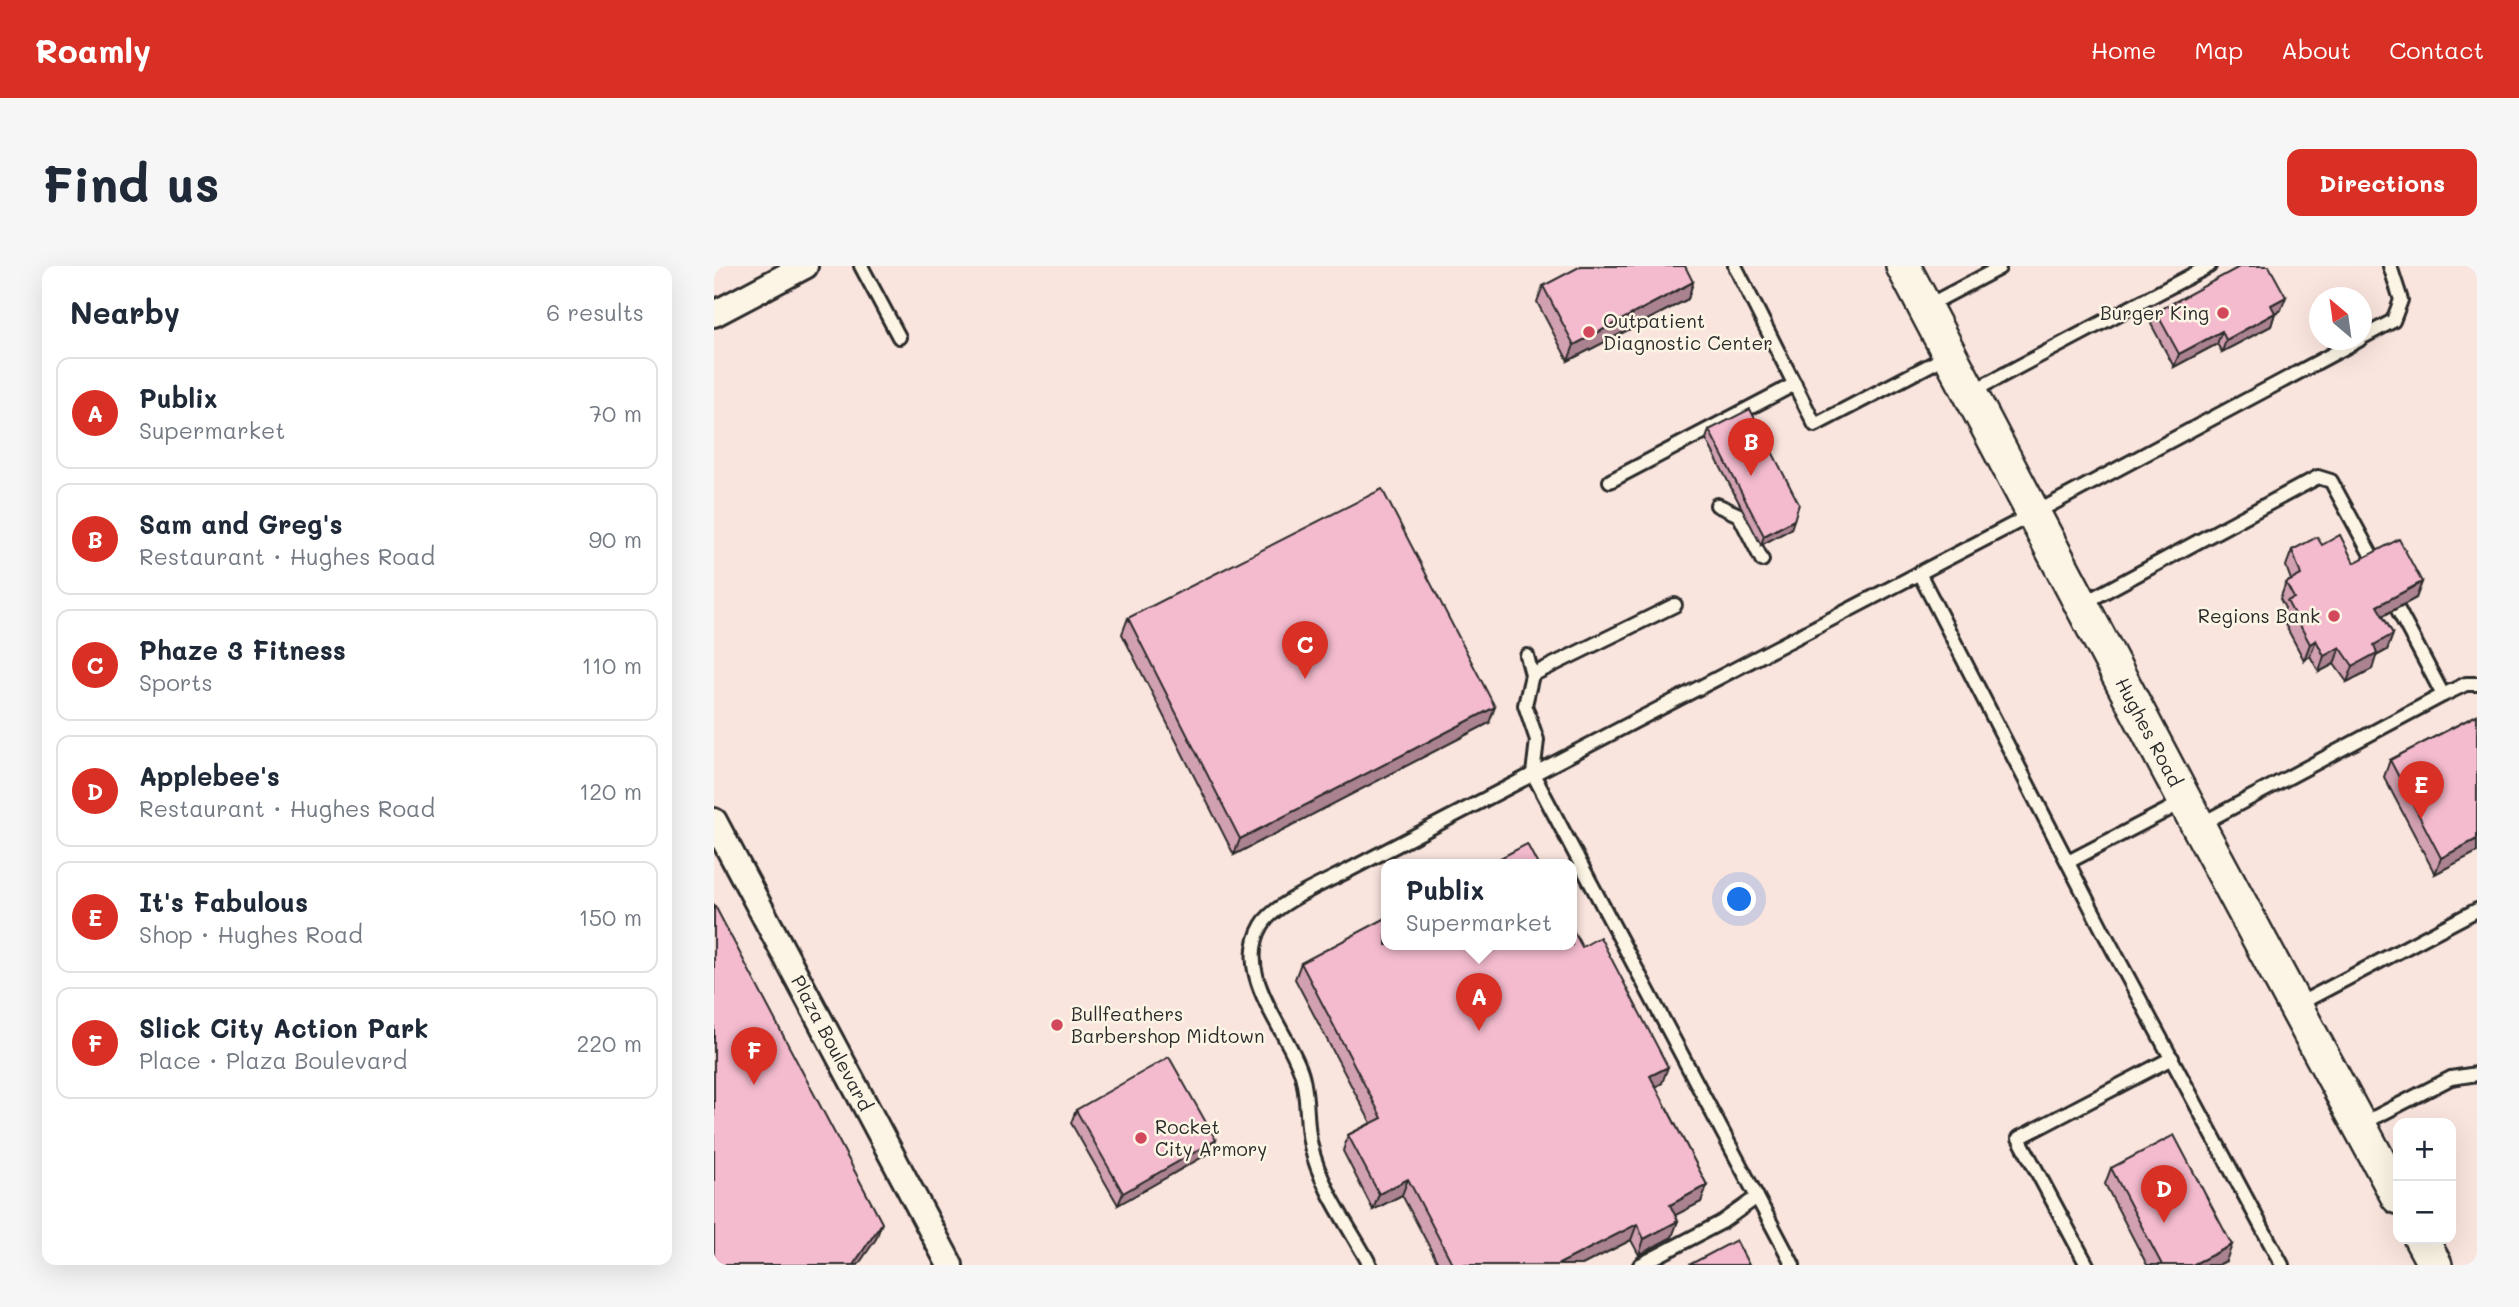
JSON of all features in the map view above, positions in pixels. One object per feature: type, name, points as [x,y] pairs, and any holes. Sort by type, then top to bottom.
[{"type":"main road","name":"Hughes Road","points":[[1903,266],[2191,813],[2393,1187]]},
{"type":"main road","points":[[2424,1244],[2435,1265]]},
{"type":"street","points":[[714,314],[805,266]]},
{"type":"street","name":"Plaza Boulevard","points":[[714,821],[950,1265]]},
{"type":"lane","points":[[861,266],[899,337]]},
{"type":"lane","points":[[1735,266],[1815,425],[1950,355]]},
{"type":"lane","points":[[1970,393],[2209,266]]},
{"type":"lane","points":[[2372,332],[2393,321],[2401,300],[2390,266]]},
{"type":"lane","points":[[1925,307],[1999,268]]},
{"type":"lane","points":[[1370,1265],[1329,1189],[1311,1147],[1302,1074],[1255,975],[1252,955],[1262,925],[1280,908],[2035,513],[2339,350]]},
{"type":"lane","points":[[1610,481],[1795,384]]},
{"type":"lane","points":[[2082,604],[2318,477],[2331,481],[2376,564]]},
{"type":"lane","points":[[1717,505],[1739,515],[1762,560]]},
{"type":"lane","points":[[1919,573],[2068,862],[2282,1265]]},
{"type":"lane","points":[[1532,675],[1675,606]]},
{"type":"lane","points":[[2397,608],[2443,695]]},
{"type":"lane","points":[[1527,656],[1532,675],[1525,705],[1537,740],[1533,774],[1793,1265]]},
{"type":"lane","points":[[2068,862],[2191,813],[2466,684],[2477,684]]},
{"type":"lane","points":[[2295,1006],[2477,910]]},
{"type":"lane","points":[[2087,1265],[2020,1138],[2172,1058]]},
{"type":"lane","points":[[2359,1125],[2451,1078],[2477,1074]]},
{"type":"lane","points":[[1640,1265],[1722,1222],[1757,1197]]},
{"type":"building","name":"Outpatient Diagnostic Center","points":[[1581,266],[1685,266],[1693,282],[1574,345],[1543,286]]},
{"type":"building","name":"Burger King","points":[[2241,266],[2269,266],[2286,297],[2271,305],[2275,313],[2226,340],[2222,331],[2179,354],[2156,312]]},
{"type":"building","points":[[1750,409],[1799,504],[1794,520],[1764,536],[1709,430]]},
{"type":"building","points":[[1382,489],[1495,707],[1240,839],[1128,618]]},
{"type":"building","name":"Regions Bank","points":[[2340,535],[2354,563],[2399,539],[2422,582],[2377,606],[2393,634],[2374,645],[2377,653],[2353,666],[2340,647],[2324,656],[2316,640],[2310,644],[2287,601],[2294,598],[2286,583],[2301,575],[2292,550],[2317,537],[2322,545]]},
{"type":"building","points":[[2477,715],[2477,839],[2441,858],[2390,760]]},
{"type":"building","points":[[1527,844],[1535,859],[1498,859]]},
{"type":"building","points":[[714,904],[882,1223],[853,1265],[714,1265]]},
{"type":"building","points":[[1381,921],[1381,950],[1577,950],[1577,938],[1582,947],[1600,937],[1668,1067],[1650,1076],[1707,1185],[1670,1205],[1678,1221],[1644,1239],[1637,1224],[1557,1265],[1453,1265],[1408,1179],[1379,1194],[1348,1135],[1382,1118],[1301,963]]},
{"type":"building","name":"Rocket City Armory","points":[[1169,1057],[1216,1140],[1123,1193],[1076,1110]]},
{"type":"building","points":[[2174,1135],[2232,1245],[2192,1265],[2162,1265],[2111,1168]]},
{"type":"building","points":[[1736,1240],[1749,1265],[1689,1265]]},
{"type":"place","name":"Burger King","points":[[2223,313]]},
{"type":"place","name":"Outpatient Diagnostic Center","points":[[1589,332]]},
{"type":"place","name":"Sam and Greg's","points":[[1751,476]]},
{"type":"place","name":"Regions Bank","points":[[2334,616]]},
{"type":"place","name":"Phaze 3 Fitness","points":[[1305,679]]},
{"type":"place","name":"It's Fabulous","points":[[2421,819]]},
{"type":"place","name":"Bullfeathers Barbershop Midtown","points":[[1057,1025]]},
{"type":"place","name":"Publix","points":[[1479,1031]]},
{"type":"place","name":"Slick City Action Park","points":[[754,1085]]},
{"type":"place","name":"Rocket City Armory","points":[[1141,1138]]},
{"type":"place","name":"Applebee's","points":[[2164,1223]]}]
